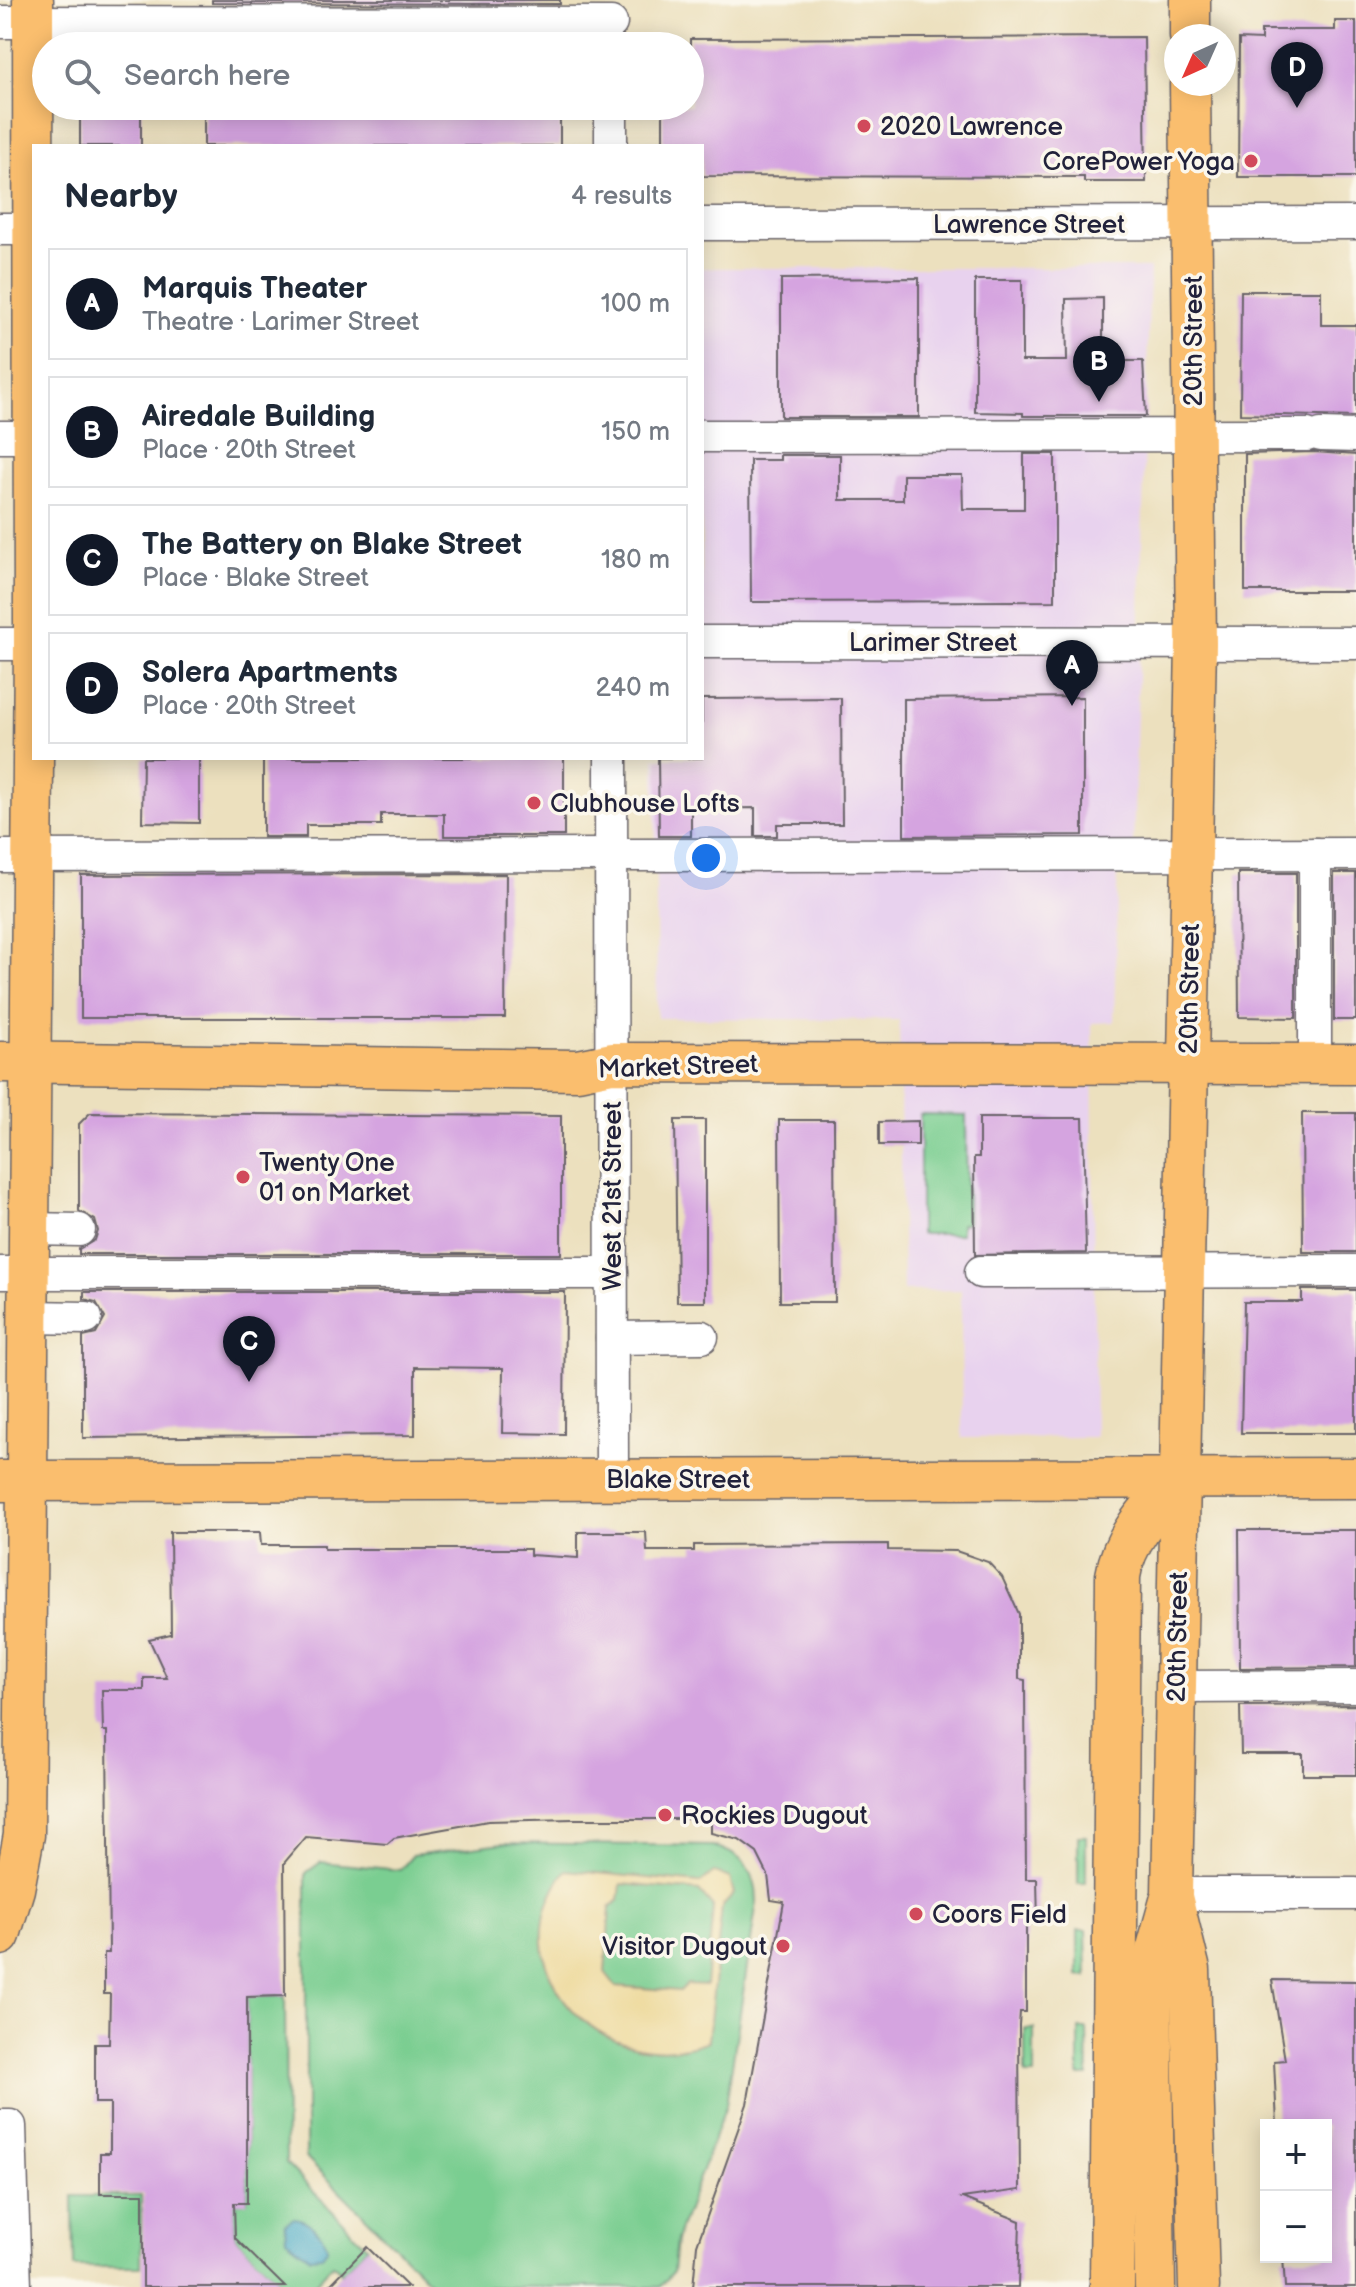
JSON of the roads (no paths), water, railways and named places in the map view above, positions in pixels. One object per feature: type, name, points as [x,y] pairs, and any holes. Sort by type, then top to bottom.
[{"type":"highway","points":[[1112,2287],[1118,1576],[1120,1562],[1139,1526],[1180,1478]]},
{"type":"main road","points":[[1190,0],[1190,24]]},
{"type":"main road","points":[[22,14],[32,193]]},
{"type":"main road","name":"20th Street","points":[[1190,96],[1196,643],[1172,1894],[1190,1970],[1199,2287]]},
{"type":"main road","points":[[0,1935],[7,1889],[24,1835],[14,1481],[30,1317],[15,1273],[31,1229],[16,1062],[16,856],[32,668]]},
{"type":"main road","name":"Market Street","points":[[16,1062],[578,1070],[612,1063],[1356,1064]]},
{"type":"main road","name":"Blake Street","points":[[14,1481],[612,1461],[1180,1478],[1356,1478]]},
{"type":"main road","name":"20th Street","points":[[1155,2287],[1151,1969],[1172,1894]]},
{"type":"street","points":[[22,14],[611,23]]},
{"type":"street","points":[[611,120],[611,144]]},
{"type":"street","name":"Lawrence Street","points":[[704,224],[1356,223]]},
{"type":"street","points":[[0,229],[32,229]]},
{"type":"street","points":[[704,436],[1356,436]]},
{"type":"street","points":[[0,437],[32,437]]},
{"type":"street","name":"Larimer Street","points":[[704,642],[1356,643]]},
{"type":"street","points":[[0,644],[32,644]]},
{"type":"street","name":"West 21st Street","points":[[611,760],[612,1461]]},
{"type":"street","points":[[1315,854],[1315,1064]]},
{"type":"street","points":[[16,856],[1356,854]]},
{"type":"street","points":[[31,1229],[79,1230]]},
{"type":"street","points":[[981,1272],[1356,1271]]},
{"type":"street","points":[[15,1273],[612,1273]]},
{"type":"street","points":[[30,1317],[86,1318]]},
{"type":"street","points":[[612,1338],[702,1337]]},
{"type":"street","points":[[1176,1687],[1356,1686]]},
{"type":"street","points":[[1172,1894],[1356,1894]]},
{"type":"street","points":[[0,2126],[10,2126],[15,2287]]},
{"type":"water","points":[[294,2218],[310,2224],[323,2238],[328,2248],[322,2256],[310,2257],[286,2239],[285,2224]]},
{"type":"place","name":"Solera Apartments","points":[[1297,108]]},
{"type":"place","name":"2020 Lawrence","points":[[864,126]]},
{"type":"place","name":"CorePower Yoga","points":[[1251,161]]},
{"type":"place","name":"Airedale Building","points":[[1099,402]]},
{"type":"place","name":"Marquis Theater","points":[[1072,706]]},
{"type":"place","name":"Clubhouse Lofts","points":[[534,803]]},
{"type":"place","name":"Twenty One 01 on Market","points":[[243,1177]]},
{"type":"place","name":"The Battery on Blake Street","points":[[249,1382]]},
{"type":"place","name":"Rockies Dugout","points":[[665,1815]]},
{"type":"place","name":"Coors Field","points":[[916,1914]]},
{"type":"place","name":"Visitor Dugout","points":[[783,1946]]}]
